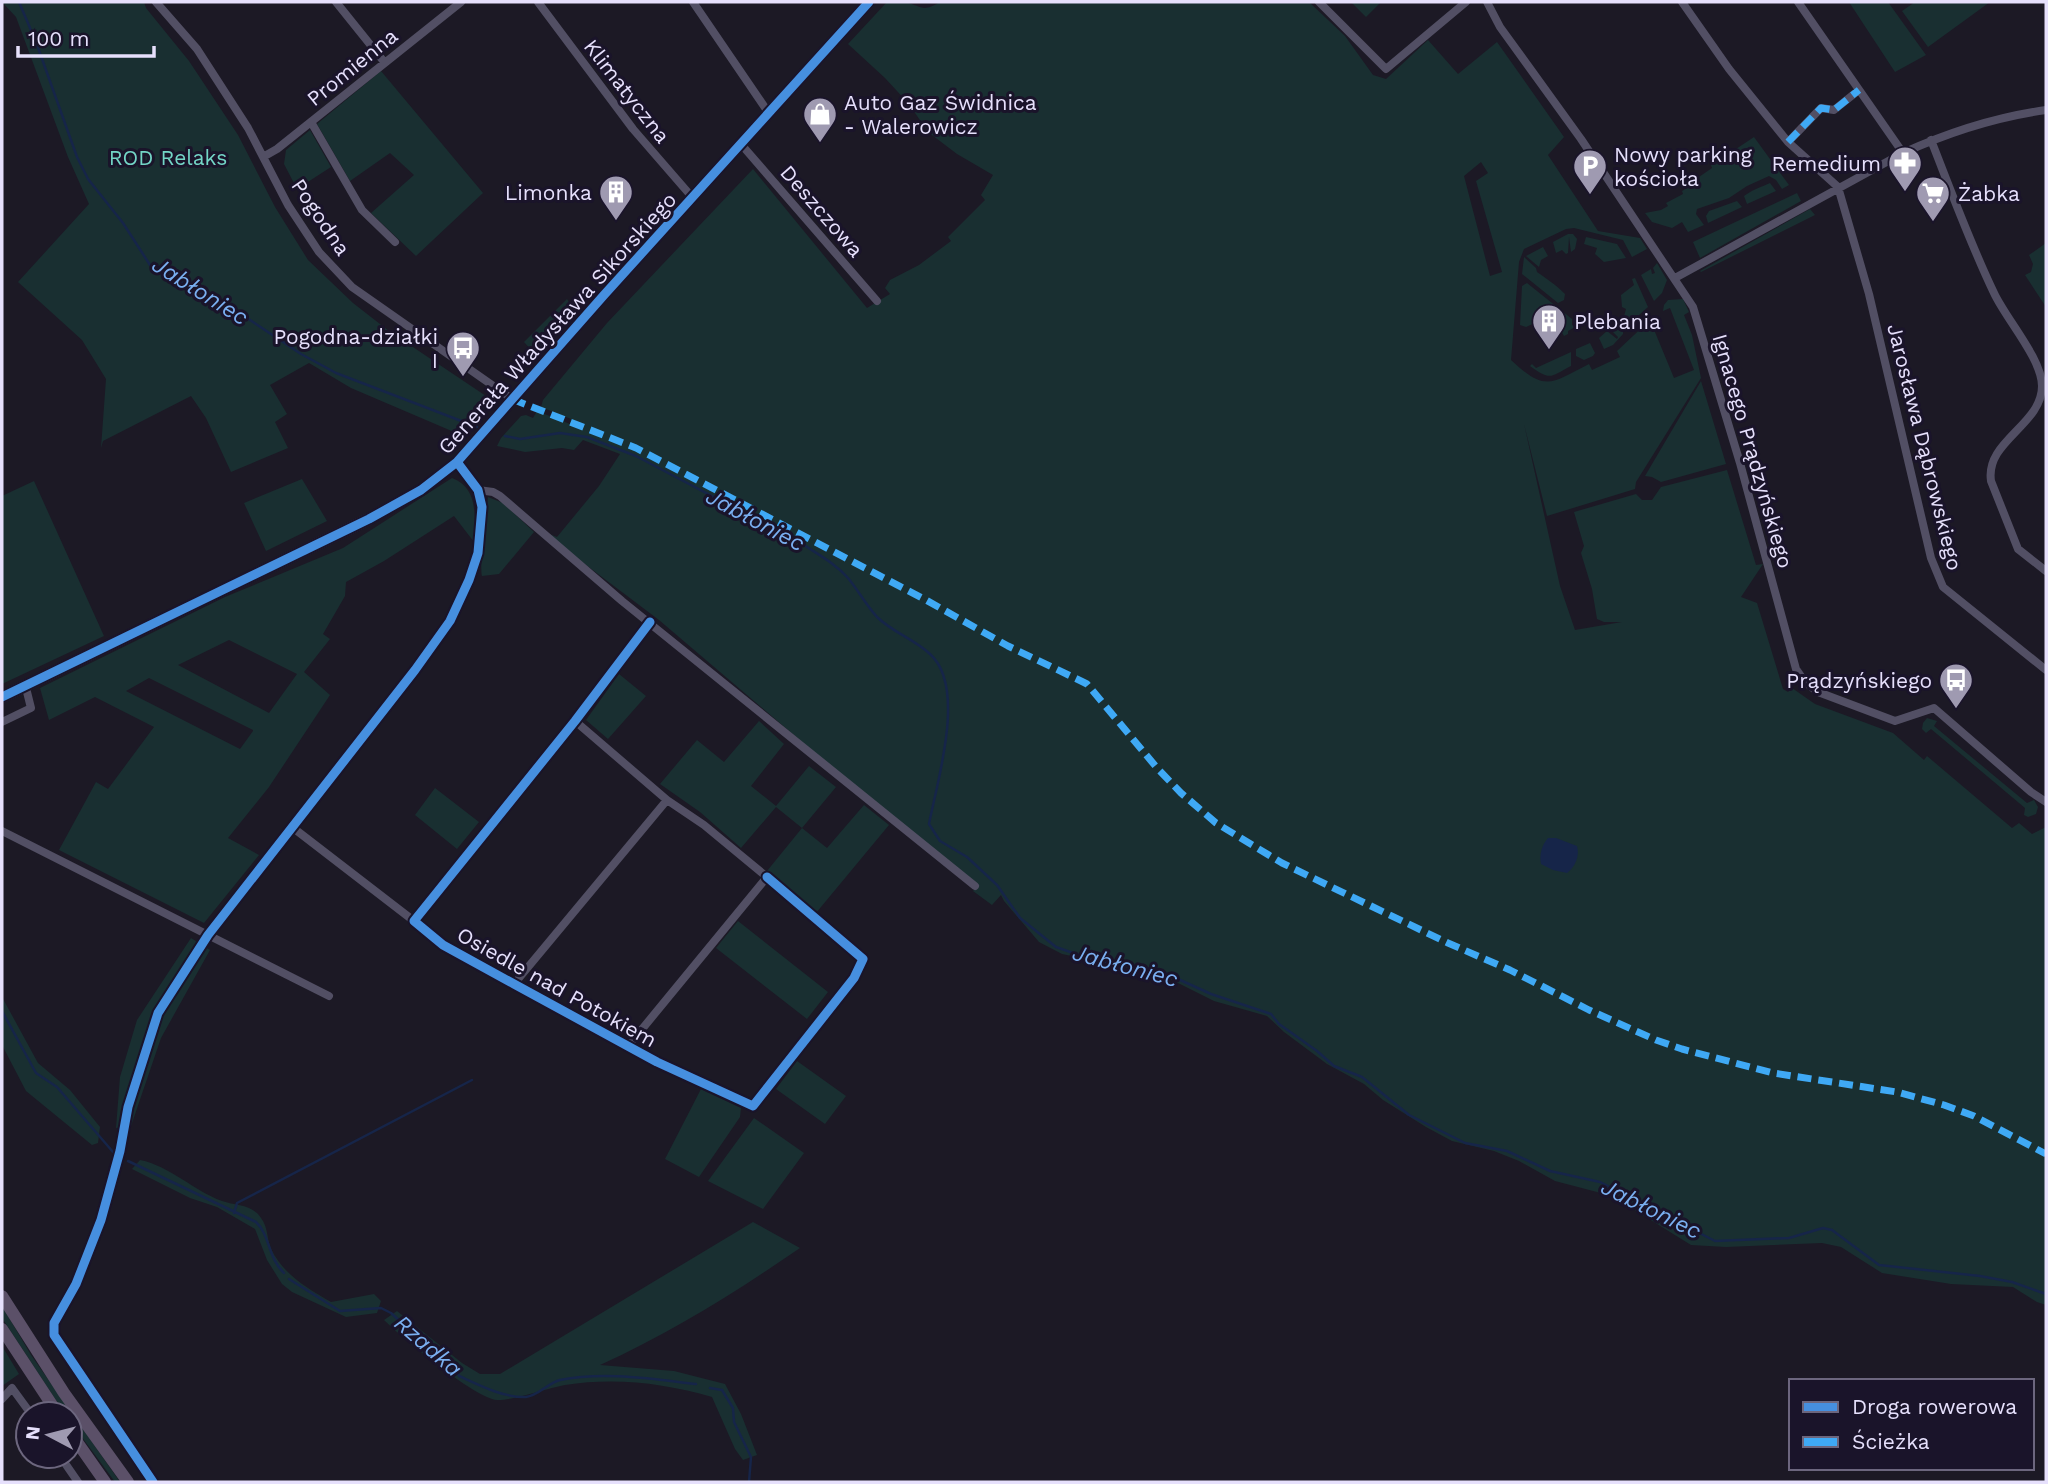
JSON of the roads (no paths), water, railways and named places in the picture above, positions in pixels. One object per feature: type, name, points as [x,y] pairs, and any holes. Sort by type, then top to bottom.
[{"type":"main road","points":[[2,1296],[64,1393],[128,1482]]},
{"type":"main road","points":[[2,1329],[49,1400]]},
{"type":"main road","points":[[84,1452],[105,1482]]},
{"type":"street","name":"Pogodna","points":[[156,2],[197,49],[248,128],[288,205],[319,253],[352,287],[512,399]]},
{"type":"street","points":[[336,2],[384,63]]},
{"type":"street","name":"Promienna","points":[[263,158],[461,2]]},
{"type":"street","name":"Klimatyczna","points":[[538,2],[633,130],[692,197]]},
{"type":"street","points":[[693,2],[766,110]]},
{"type":"street","name":"Generała Władysława Sikorskiego","points":[[2,695],[369,519],[421,490],[457,462],[740,144],[766,110],[869,2]]},
{"type":"street","points":[[1319,2],[1386,69],[1465,2]]},
{"type":"street","name":"Ignacego Prądzyńskiego","points":[[1487,2],[1500,27],[1693,307],[1748,490],[1796,669],[1801,677],[1818,692],[1895,721],[1934,708],[2046,802]]},
{"type":"street","points":[[1682,2],[1729,69],[1788,142],[1838,187]]},
{"type":"street","points":[[1798,2],[1903,153]]},
{"type":"street","points":[[1788,142],[1821,108],[1834,110],[1859,90]]},
{"type":"street","points":[[1675,278],[1838,187],[1931,140],[1974,125],[2046,110]]},
{"type":"street","points":[[311,122],[362,210],[394,242]]},
{"type":"street","points":[[1931,140],[1994,293],[2040,370],[2042,387],[2039,402],[1994,456],[1989,469],[1991,481],[2018,549],[2046,571]]},
{"type":"street","name":"Deszczowa","points":[[740,144],[877,301]]},
{"type":"street","name":"Jarosława Dąbrowskiego","points":[[1838,187],[1869,294],[1937,575],[1943,587],[2046,670]]},
{"type":"street","points":[[153,1482],[54,1335],[54,1324],[76,1283],[101,1220],[120,1151],[128,1107],[158,1013],[208,935],[415,670],[450,621],[478,553],[482,507],[478,490],[457,462]]},
{"type":"street","points":[[478,490],[500,496],[540,532],[975,886]]},
{"type":"street","points":[[414,921],[575,721],[650,622]]},
{"type":"street","points":[[2,722],[31,708],[25,684]]},
{"type":"street","name":"Osiedle nad Potokiem","points":[[292,827],[443,945],[657,1062],[752,1106],[854,978],[863,958],[704,825],[667,800],[575,721]]},
{"type":"street","name":"Osiedle nad Potokiem","points":[[514,984],[667,800]]},
{"type":"street","points":[[2,831],[329,996]]},
{"type":"street","name":"Osiedle nad Potokiem","points":[[629,1045],[767,877]]},
{"type":"street","points":[[2,1399],[12,1388],[21,1400]]},
{"type":"water","points":[[1548,838],[1556,838],[1577,846],[1576,861],[1567,873],[1541,864],[1544,844]]},
{"type":"waterway","name":"Jabłoniec","points":[[19,2],[77,157],[88,179],[123,223],[150,265],[250,320],[301,354],[336,373],[477,427]]},
{"type":"waterway","name":"Jabłoniec","points":[[505,436],[520,439],[560,433],[587,437],[636,456],[801,543],[843,573],[877,617],[924,649],[941,669],[947,689],[948,711],[943,760],[929,824],[940,841],[967,857],[997,885],[1020,918],[1056,947],[1093,960],[1158,970],[1211,994],[1271,1014],[1279,1024],[1334,1066],[1362,1077],[1409,1115],[1465,1143],[1507,1151],[1550,1171],[1600,1182],[1715,1241],[1789,1238],[1823,1228],[1832,1230],[1879,1265],[1980,1276],[2012,1282],[2046,1294]]},
{"type":"waterway","name":"Rzadka","points":[[2,1011],[36,1073],[57,1087],[113,1152]]},
{"type":"waterway","points":[[234,1213],[237,1203],[472,1080]]},
{"type":"waterway","name":"Rzadka","points":[[128,1161],[256,1222],[264,1233],[275,1261],[284,1273]]},
{"type":"waterway","name":"Rzadka","points":[[289,1279],[340,1311],[381,1308],[391,1313],[433,1351],[444,1354],[453,1362],[459,1376],[509,1395],[530,1396],[560,1380],[577,1377],[628,1377],[696,1384]]},
{"type":"waterway","name":"Rzadka","points":[[710,1388],[722,1390],[733,1408],[734,1422],[751,1457],[749,1482]]},
{"type":"place","name":"Auto Gaz Świdnica - Walerowicz","points":[[820,144]]},
{"type":"place","name":"Remedium","points":[[1905,193]]},
{"type":"place","name":"Nowy parking kościoła","points":[[1590,196]]},
{"type":"place","name":"Limonka","points":[[616,222]]},
{"type":"place","name":"Żabka","points":[[1933,223]]},
{"type":"place","name":"Plebania","points":[[1549,351]]},
{"type":"place","name":"Pogodna-działki I","points":[[463,378]]},
{"type":"place","name":"Prądzyńskiego","points":[[1956,710]]},
{"type":"park label","name":"ROD Relaks","points":[[168,157]]}]
